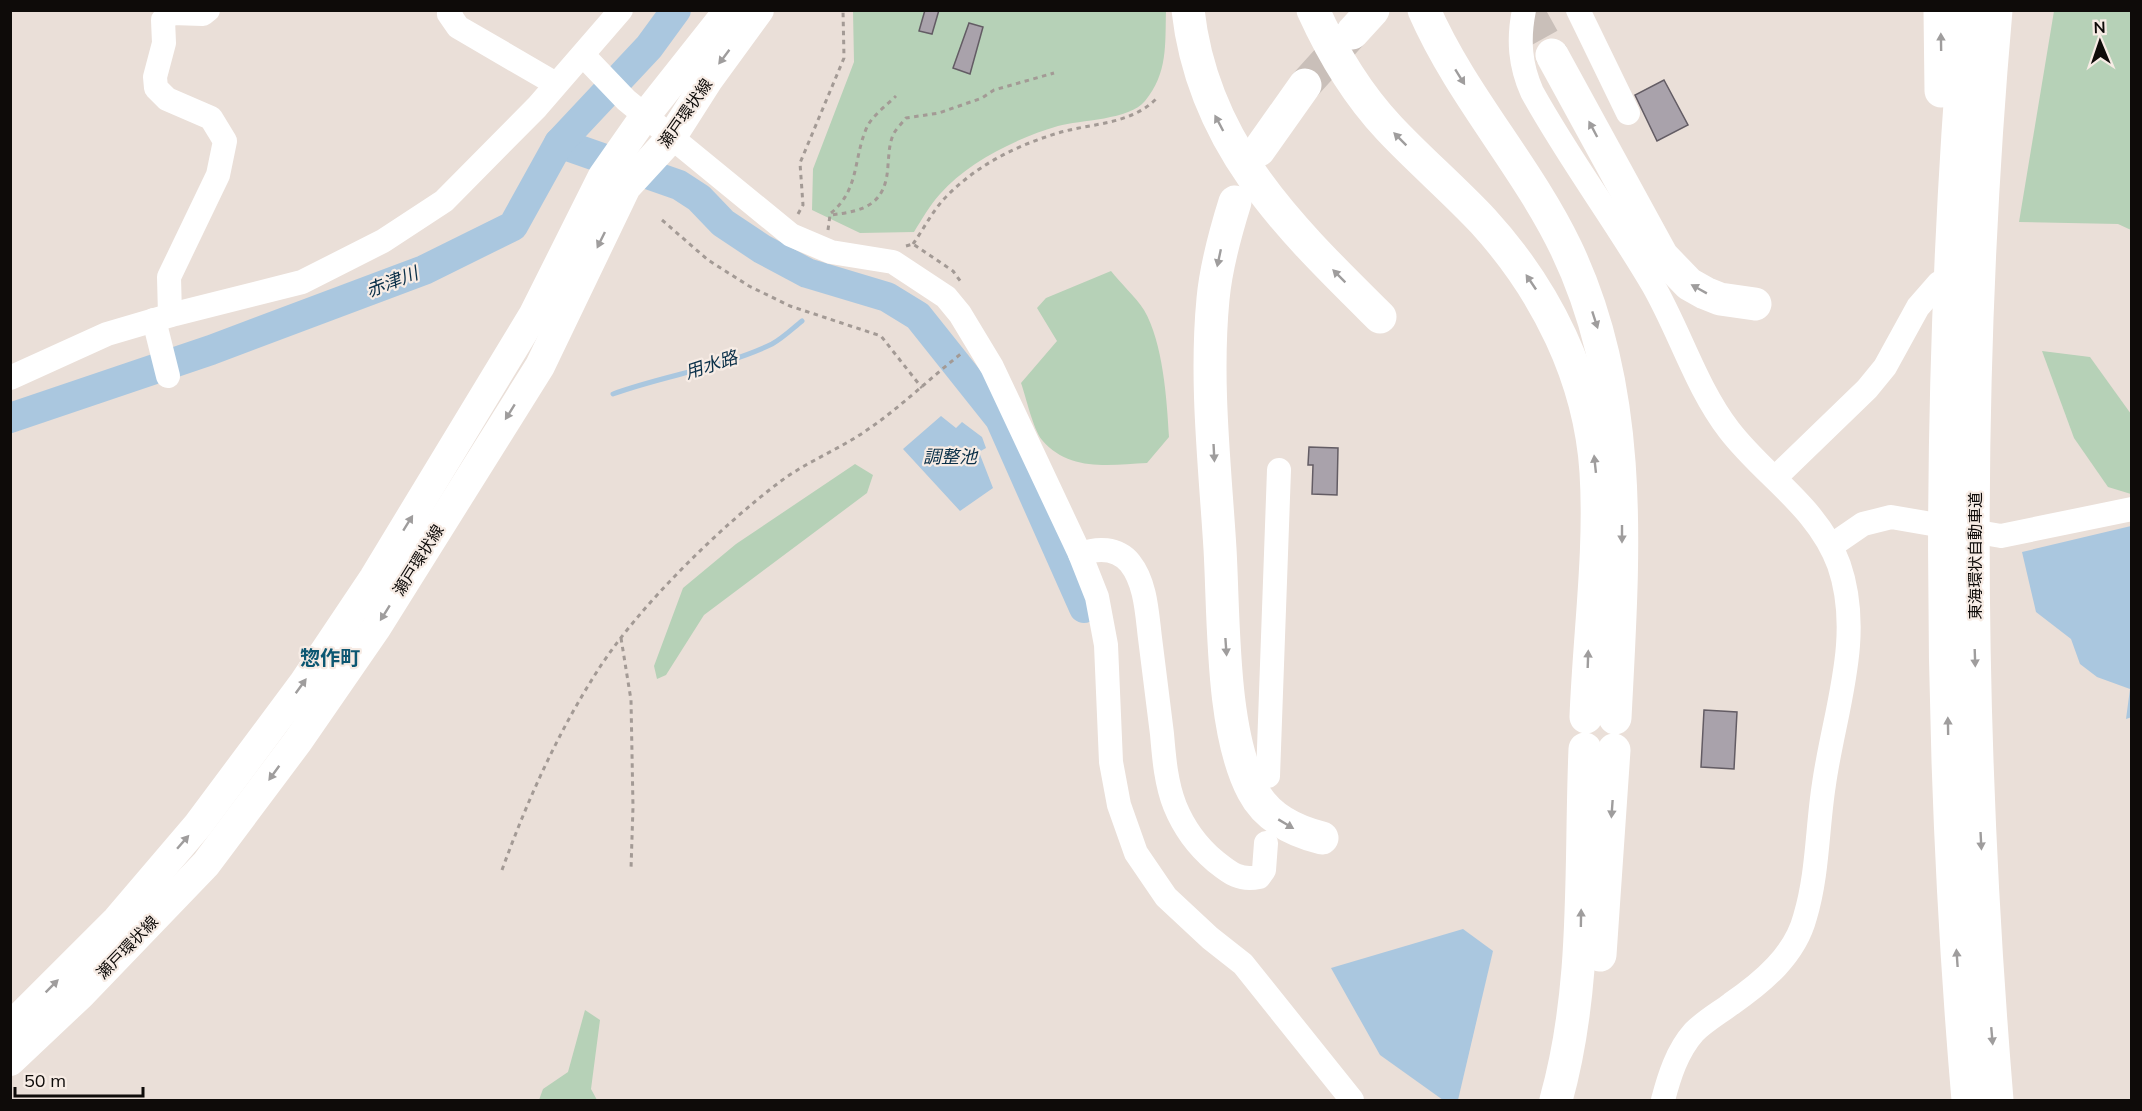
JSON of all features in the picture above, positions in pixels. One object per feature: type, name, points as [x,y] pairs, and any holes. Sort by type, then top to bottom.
[{"type":"highway","points":[[1188,10],[1192,42],[1203,85],[1214,112],[1244,165],[1288,224],[1380,317]]},
{"type":"highway","points":[[1313,10],[1333,49],[1369,104],[1389,128],[1464,201],[1504,245],[1537,291],[1565,345],[1586,407],[1596,470],[1601,718],[1622,574],[1618,430],[1605,354],[1595,317],[1566,248],[1548,214],[1427,16]]},
{"type":"highway","points":[[1940,10],[1974,75],[2018,10]]},
{"type":"highway","name":"東海環状自動車道","points":[[1966,10],[1974,75],[1992,182],[1964,784],[1954,912],[1968,1101]]},
{"type":"highway","name":"東海環状自動車道","points":[[1996,10],[1974,75],[1950,284],[1945,489],[1964,784],[1997,1101]]},
{"type":"highway","points":[[1552,55],[1652,238],[1669,263],[1689,284],[1705,293],[1720,299],[1755,304]]},
{"type":"highway","points":[[1259,150],[1305,85]]},
{"type":"highway","points":[[1235,202],[1218,264],[1211,335],[1213,433],[1230,703],[1239,757],[1253,792],[1262,806],[1290,827],[1322,838]]},
{"type":"highway","points":[[1556,1101],[1569,1047],[1580,969],[1599,750],[1598,981],[1587,1053],[1576,1101]]},
{"type":"main road","name":"瀬戸環状線","points":[[10,1061],[80,995],[206,864],[298,741],[376,628],[540,366],[615,181],[633,119],[729,10]]},
{"type":"main road","name":"瀬戸環状線","points":[[10,1027],[117,920],[198,825],[303,684],[374,578],[615,181],[661,148],[759,10]]},
{"type":"street","points":[[168,376],[160,323],[169,277],[218,175],[225,141],[211,118],[167,99],[156,88],[154,77],[164,43],[163,20],[172,13],[203,14],[208,10]]},
{"type":"street","points":[[451,10],[449,14],[458,27],[556,84]]},
{"type":"street","points":[[10,378],[107,334],[160,323],[302,282],[383,242],[444,201],[537,107],[621,10]]},
{"type":"street","points":[[1524,10],[1520,42],[1521,59],[1532,92],[1652,283],[1714,409],[1745,449],[1811,515],[1831,546],[1844,586],[1849,634],[1824,782],[1812,889],[1804,920],[1789,952],[1766,977],[1693,1033],[1669,1076],[1663,1101]]},
{"type":"street","points":[[1578,10],[1628,113]]},
{"type":"street","points":[[584,55],[603,76],[633,119],[661,148],[791,235],[825,250],[893,262],[946,297],[977,340],[1080,554],[1097,597],[1106,645],[1111,762],[1119,805],[1136,853],[1166,897],[1210,938],[1243,964],[1352,1101]]},
{"type":"street","points":[[1775,478],[1867,389],[1885,367],[1918,307],[1939,283]]},
{"type":"street","points":[[1268,776],[1280,470]]},
{"type":"street","points":[[1831,546],[1863,524],[1891,517],[2001,536],[2132,509]]},
{"type":"street","points":[[1080,554],[1101,550],[1122,556],[1131,564],[1141,583],[1147,610],[1166,773],[1174,805],[1186,828],[1201,849],[1235,877],[1248,879],[1259,877],[1264,870],[1266,843]]},
{"type":"path","points":[[791,235],[799,208],[803,205],[800,163],[844,58],[843,10]]},
{"type":"path","points":[[830,214],[853,212],[876,201],[885,189],[889,148],[894,133],[906,118],[939,113],[982,98],[994,90],[1054,73]]},
{"type":"path","points":[[825,250],[830,214],[844,202],[857,168],[867,126],[896,96]]},
{"type":"path","points":[[913,244],[944,200],[975,171],[1010,150],[1058,133],[1125,118],[1146,109],[1156,99]]},
{"type":"path","points":[[662,220],[708,260],[749,286],[790,306],[881,336],[922,388]]},
{"type":"path","points":[[502,870],[525,807],[565,726],[598,669],[621,638],[701,551],[781,481],[820,455],[865,432],[922,388],[938,371],[977,340]]},
{"type":"path","points":[[621,638],[631,700],[633,807],[631,869]]},
{"type":"green space","points":[[853,11],[1166,11],[1164,58],[1158,80],[1145,101],[1138,107],[1117,116],[1058,126],[1026,137],[994,152],[951,182],[933,203],[914,232],[860,233],[812,210],[813,169],[854,62]]},
{"type":"green space","points":[[2054,11],[2131,11],[2131,230],[2118,224],[2019,222]]},
{"type":"green space","points":[[1111,271],[1144,310],[1160,354],[1169,437],[1147,463],[1091,464],[1077,462],[1053,450],[1042,440],[1036,428],[1021,383],[1057,341],[1037,308],[1046,298]]},
{"type":"green space","points":[[2042,351],[2090,357],[2131,414],[2131,494],[2108,487],[2074,438]]},
{"type":"green space","points":[[855,464],[873,475],[867,493],[704,615],[666,675],[657,679],[654,666],[683,588],[736,544]]},
{"type":"green space","points":[[585,1010],[600,1020],[591,1089],[597,1100],[539,1100],[543,1089],[568,1072]]},
{"type":"water","name":"調整池","points":[[941,416],[956,428],[962,422],[982,437],[986,448],[979,452],[993,488],[960,511],[903,449]]},
{"type":"water","points":[[2131,526],[2132,717],[2126,719],[2130,689],[2097,677],[2080,664],[2071,639],[2036,612],[2022,552]]},
{"type":"water","points":[[1463,929],[1493,951],[1458,1100],[1443,1100],[1380,1055],[1331,968]]},
{"type":"building","points":[[925,10],[939,10],[932,34],[919,31]]},
{"type":"building","points":[[969,23],[983,27],[970,74],[953,68]]},
{"type":"building","points":[[1664,80],[1688,125],[1657,141],[1635,95]]},
{"type":"building","points":[[1309,447],[1338,448],[1337,495],[1312,494],[1313,465],[1308,465]]},
{"type":"building","points":[[1704,710],[1737,712],[1734,769],[1701,767]]},
{"type":"waterway","name":"赤津川","points":[[10,418],[211,350],[424,270],[513,226],[559,143],[649,47],[676,10]]},
{"type":"waterway","points":[[559,143],[679,185],[699,198],[723,223],[762,249],[807,273],[887,297],[918,316],[1000,419],[1084,608]]},
{"type":"waterway","name":"用水路","points":[[613,394],[753,352],[776,342],[802,321]]},
{"type":"tunnel","points":[[1527,10],[1552,55]]},
{"type":"tunnel","points":[[1305,85],[1352,33]]},
{"type":"district","name":"惣作町","points":[[330,658]]}]
